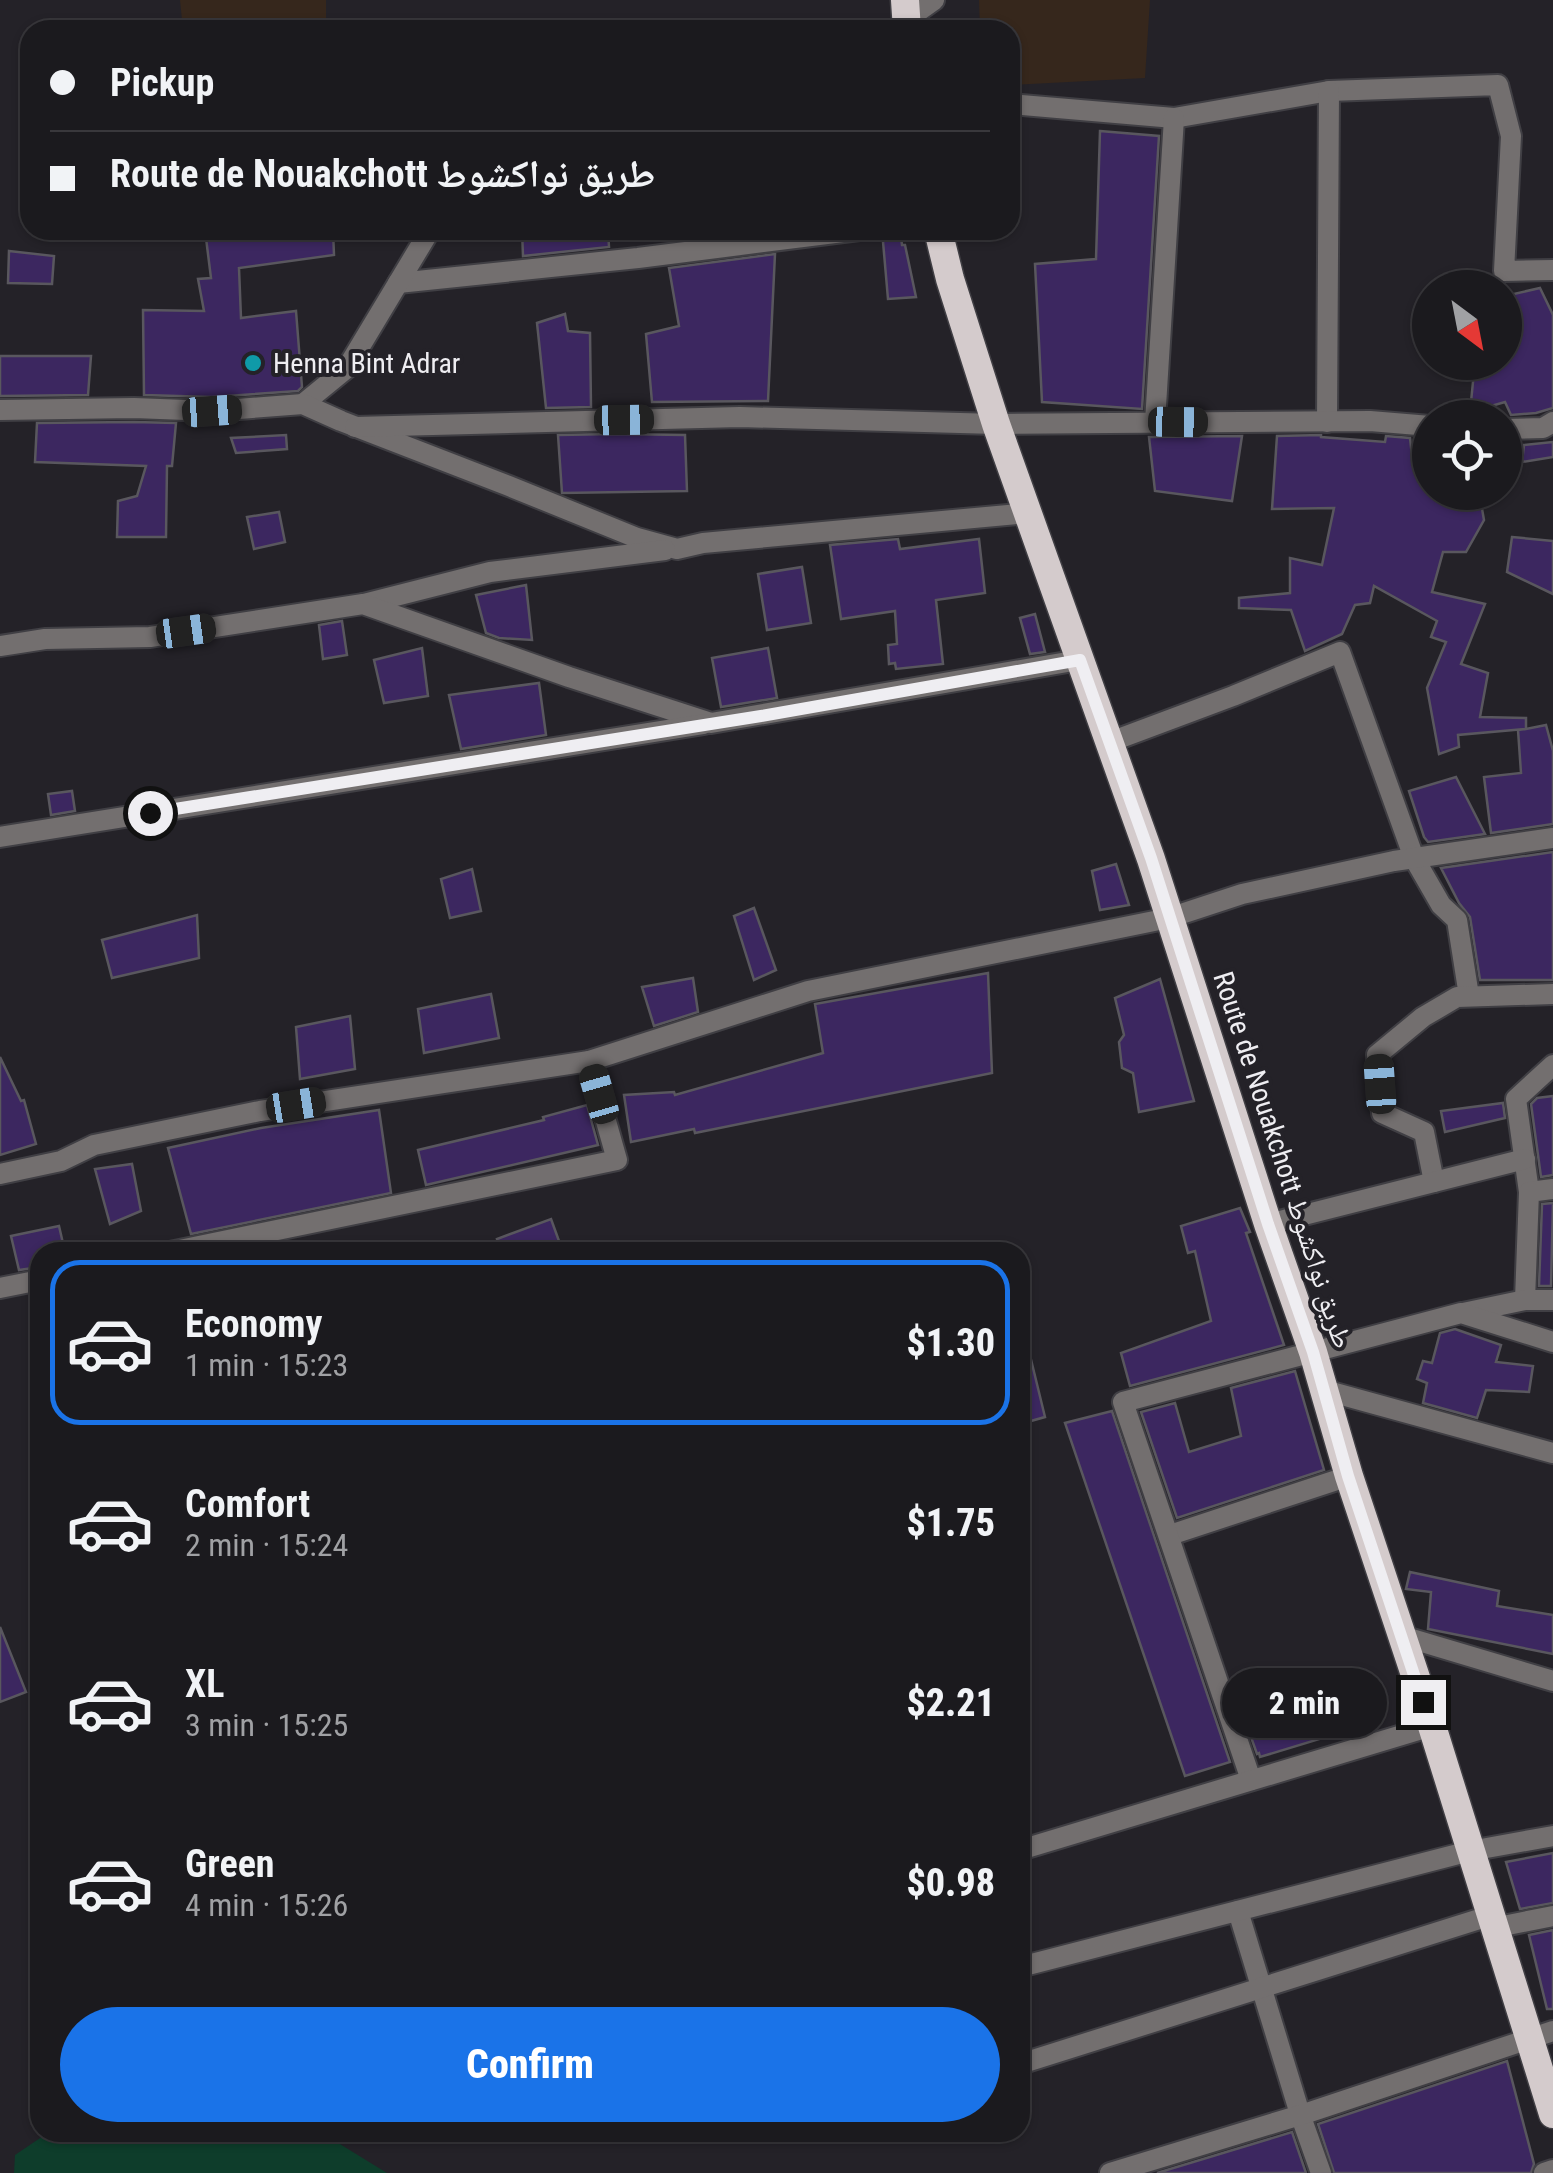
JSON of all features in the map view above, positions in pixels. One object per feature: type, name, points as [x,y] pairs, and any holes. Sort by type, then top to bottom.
[{"type":"highway","name":"Route de Nouakchott طريق نواكشوط","points":[[941,240],[996,424],[1110,742],[1313,1352],[1348,1476],[1432,1726],[1491,1922],[1540,2034],[1550,2097]]},
{"type":"street","points":[[906,17],[934,0]]},
{"type":"street","points":[[1020,105],[1174,118],[1329,91],[1498,85],[1511,136],[1504,271],[1553,270]]},
{"type":"street","points":[[1327,422],[1329,91]]},
{"type":"street","points":[[1155,422],[1174,118]]},
{"type":"street","points":[[303,404],[346,368],[424,240]]},
{"type":"street","points":[[398,284],[779,240]]},
{"type":"street","points":[[0,410],[212,411],[303,404],[638,538],[677,549]]},
{"type":"street","points":[[354,426],[740,416],[996,424],[1370,421],[1412,424]]},
{"type":"street","points":[[1522,428],[1543,428],[1553,422]]},
{"type":"street","points":[[0,646],[45,639],[150,637],[364,604],[490,572],[703,543],[1029,513]]},
{"type":"street","points":[[364,604],[711,723]]},
{"type":"street","points":[[1110,742],[1340,652],[1414,858],[1442,905],[1457,920],[1469,996]]},
{"type":"street","points":[[0,837],[1080,660]]},
{"type":"street","points":[[0,1174],[61,1161],[94,1145],[260,1111],[590,1061],[808,991],[1169,918],[1242,894],[1414,858],[1553,838]]},
{"type":"street","points":[[1434,1182],[1424,1132],[1382,1113],[1378,1055],[1423,1016],[1458,997],[1553,994]]},
{"type":"street","points":[[219,1242],[618,1160],[590,1061]]},
{"type":"street","points":[[1526,1300],[1529,1192],[1516,1099],[1553,1065]]},
{"type":"street","points":[[1268,1224],[1525,1159]]},
{"type":"street","points":[[1529,1192],[1553,1189]]},
{"type":"street","points":[[0,1288],[30,1282]]},
{"type":"street","points":[[1252,1780],[1123,1402],[1461,1313],[1526,1300],[1553,1300]]},
{"type":"street","points":[[1461,1313],[1553,1342]]},
{"type":"street","points":[[1324,1390],[1553,1453]]},
{"type":"street","points":[[1170,1535],[1348,1476]]},
{"type":"street","points":[[1402,1636],[1553,1681]]},
{"type":"street","points":[[1030,1847],[1432,1726]]},
{"type":"street","points":[[1030,1964],[1470,1850],[1553,1836]]},
{"type":"street","points":[[1238,1910],[1321,2173]]},
{"type":"street","points":[[1030,2061],[1491,1922],[1553,1916]]},
{"type":"street","points":[[1110,2173],[1540,2034]]},
{"type":"street","points":[[1544,2173],[1553,2170]]},
{"type":"shaded area","points":[[180,0],[326,0],[326,20],[182,20]]},
{"type":"shaded area","points":[[979,0],[1150,0],[1145,78],[1020,84],[1020,20],[980,20]]},
{"type":"green space","points":[[34,2142],[337,2142],[387,2173],[14,2173],[15,2155]]},
{"type":"building","points":[[1100,131],[1159,136],[1142,409],[1042,402],[1035,264],[1096,259]]},
{"type":"building","points":[[206,240],[333,240],[334,255],[239,268],[241,318],[296,311],[302,387],[298,391],[212,397],[144,395],[143,310],[204,311],[198,279],[211,278]]},
{"type":"building","points":[[522,240],[609,240],[609,247],[523,256]]},
{"type":"building","points":[[883,240],[901,240],[916,297],[888,299]]},
{"type":"building","points":[[9,251],[54,256],[52,284],[8,283]]},
{"type":"building","points":[[775,254],[768,401],[652,402],[646,334],[679,326],[669,268]]},
{"type":"building","points":[[1540,288],[1553,315],[1553,408],[1522,414],[1522,400],[1471,400],[1473,380],[1522,380],[1522,292]]},
{"type":"building","points":[[565,314],[568,331],[590,333],[591,407],[546,408],[537,323]]},
{"type":"building","points":[[0,356],[91,356],[88,395],[0,396]]},
{"type":"building","points":[[37,423],[176,423],[172,466],[167,466],[166,537],[117,537],[118,501],[137,496],[146,466],[35,462]]},
{"type":"building","points":[[286,435],[287,449],[236,453],[231,438]]},
{"type":"building","points":[[558,435],[685,435],[687,491],[562,493]]},
{"type":"building","points":[[1321,435],[1385,442],[1386,436],[1410,438],[1412,510],[1482,510],[1484,520],[1466,552],[1443,552],[1432,592],[1485,604],[1461,664],[1488,673],[1480,717],[1526,718],[1526,729],[1546,725],[1553,751],[1553,824],[1491,833],[1484,777],[1521,773],[1518,730],[1525,729],[1458,735],[1459,747],[1439,754],[1427,688],[1446,642],[1431,637],[1437,621],[1374,586],[1370,603],[1355,605],[1342,634],[1305,651],[1291,610],[1239,608],[1239,598],[1290,593],[1290,558],[1322,565],[1334,508],[1272,509],[1277,436]]},
{"type":"building","points":[[1242,436],[1232,501],[1155,491],[1149,437]]},
{"type":"building","points":[[1553,442],[1553,457],[1522,462],[1524,445]]},
{"type":"building","points":[[279,512],[285,542],[254,549],[247,517]]},
{"type":"building","points":[[1512,537],[1553,541],[1553,594],[1507,572]]},
{"type":"building","points":[[898,539],[900,549],[979,539],[985,593],[936,600],[943,664],[896,669],[895,663],[889,664],[888,645],[897,644],[895,611],[841,619],[830,545]]},
{"type":"building","points":[[802,567],[811,623],[767,630],[758,574]]},
{"type":"building","points":[[526,585],[532,640],[486,633],[476,595]]},
{"type":"building","points":[[1035,614],[1045,652],[1030,654],[1020,618]]},
{"type":"building","points":[[342,621],[347,655],[323,659],[319,625]]},
{"type":"building","points":[[422,648],[428,696],[384,703],[374,660]]},
{"type":"building","points":[[768,648],[777,698],[721,707],[712,658]]},
{"type":"building","points":[[539,683],[546,735],[461,749],[449,695]]},
{"type":"building","points":[[1456,777],[1485,834],[1428,842],[1409,791]]},
{"type":"building","points":[[72,791],[75,811],[51,815],[48,794]]},
{"type":"building","points":[[1553,852],[1553,980],[1480,980],[1470,917],[1441,868]]},
{"type":"building","points":[[1116,864],[1129,905],[1100,910],[1092,871]]},
{"type":"building","points":[[472,869],[481,911],[450,918],[441,879]]},
{"type":"building","points":[[754,908],[776,970],[754,980],[734,916]]},
{"type":"building","points":[[197,915],[199,958],[112,978],[102,940]]},
{"type":"building","points":[[988,973],[992,1073],[695,1133],[694,1129],[631,1142],[624,1095],[675,1095],[823,1053],[815,1004]]},
{"type":"building","points":[[693,978],[698,1012],[654,1026],[642,987]]},
{"type":"building","points":[[1160,979],[1194,1101],[1139,1112],[1133,1073],[1122,1068],[1119,1042],[1124,1035],[1115,998]]},
{"type":"building","points":[[491,994],[499,1038],[424,1053],[418,1009]]},
{"type":"building","points":[[350,1016],[355,1069],[300,1079],[296,1027]]},
{"type":"building","points":[[0,1057],[21,1101],[24,1100],[36,1144],[0,1155]]},
{"type":"building","points":[[1553,1096],[1553,1175],[1541,1177],[1531,1104],[1537,1098]]},
{"type":"building","points":[[1503,1103],[1505,1118],[1445,1132],[1441,1111]]},
{"type":"building","points":[[587,1105],[598,1145],[426,1185],[418,1150],[544,1120],[543,1117]]},
{"type":"building","points":[[379,1110],[391,1193],[191,1234],[168,1148],[261,1128]]},
{"type":"building","points":[[132,1164],[141,1211],[110,1224],[95,1169]]},
{"type":"building","points":[[1553,1203],[1551,1286],[1539,1286],[1542,1204]]},
{"type":"building","points":[[1240,1208],[1284,1345],[1130,1386],[1121,1353],[1211,1321],[1195,1251],[1188,1253],[1181,1226]]},
{"type":"building","points":[[551,1219],[559,1242],[498,1242],[497,1239]]},
{"type":"building","points":[[59,1226],[63,1242],[30,1242],[30,1268],[19,1270],[11,1236]]},
{"type":"building","points":[[1455,1329],[1501,1345],[1496,1362],[1533,1366],[1529,1392],[1486,1390],[1477,1418],[1423,1403],[1427,1383],[1417,1379],[1423,1361],[1432,1363],[1440,1333]]},
{"type":"building","points":[[1030,1355],[1045,1417],[1030,1421]]},
{"type":"building","points":[[1295,1371],[1324,1470],[1177,1518],[1141,1412],[1175,1403],[1189,1452],[1241,1436],[1231,1388]]},
{"type":"building","points":[[1112,1411],[1230,1762],[1185,1776],[1065,1423]]},
{"type":"building","points":[[1410,1572],[1499,1591],[1497,1606],[1553,1615],[1553,1654],[1428,1629],[1431,1592],[1406,1589]]},
{"type":"building","points":[[0,1627],[26,1692],[0,1702]]},
{"type":"building","points":[[1308,1685],[1326,1737],[1260,1757],[1241,1709]]},
{"type":"building","points":[[1553,1853],[1553,1903],[1520,1909],[1506,1862]]},
{"type":"building","points":[[1553,1930],[1553,2009],[1547,2009],[1529,1935]]},
{"type":"building","points":[[1507,2061],[1534,2164],[1531,2173],[1334,2173],[1318,2124]]},
{"type":"building","points":[[1292,2132],[1306,2173],[1157,2173]]},
{"type":"place","name":"Henna Bint Adrar","points":[[253,363]]},
{"type":"route","points":[[150,813],[761,716],[1080,660],[1151,858],[1423,1702]]}]
